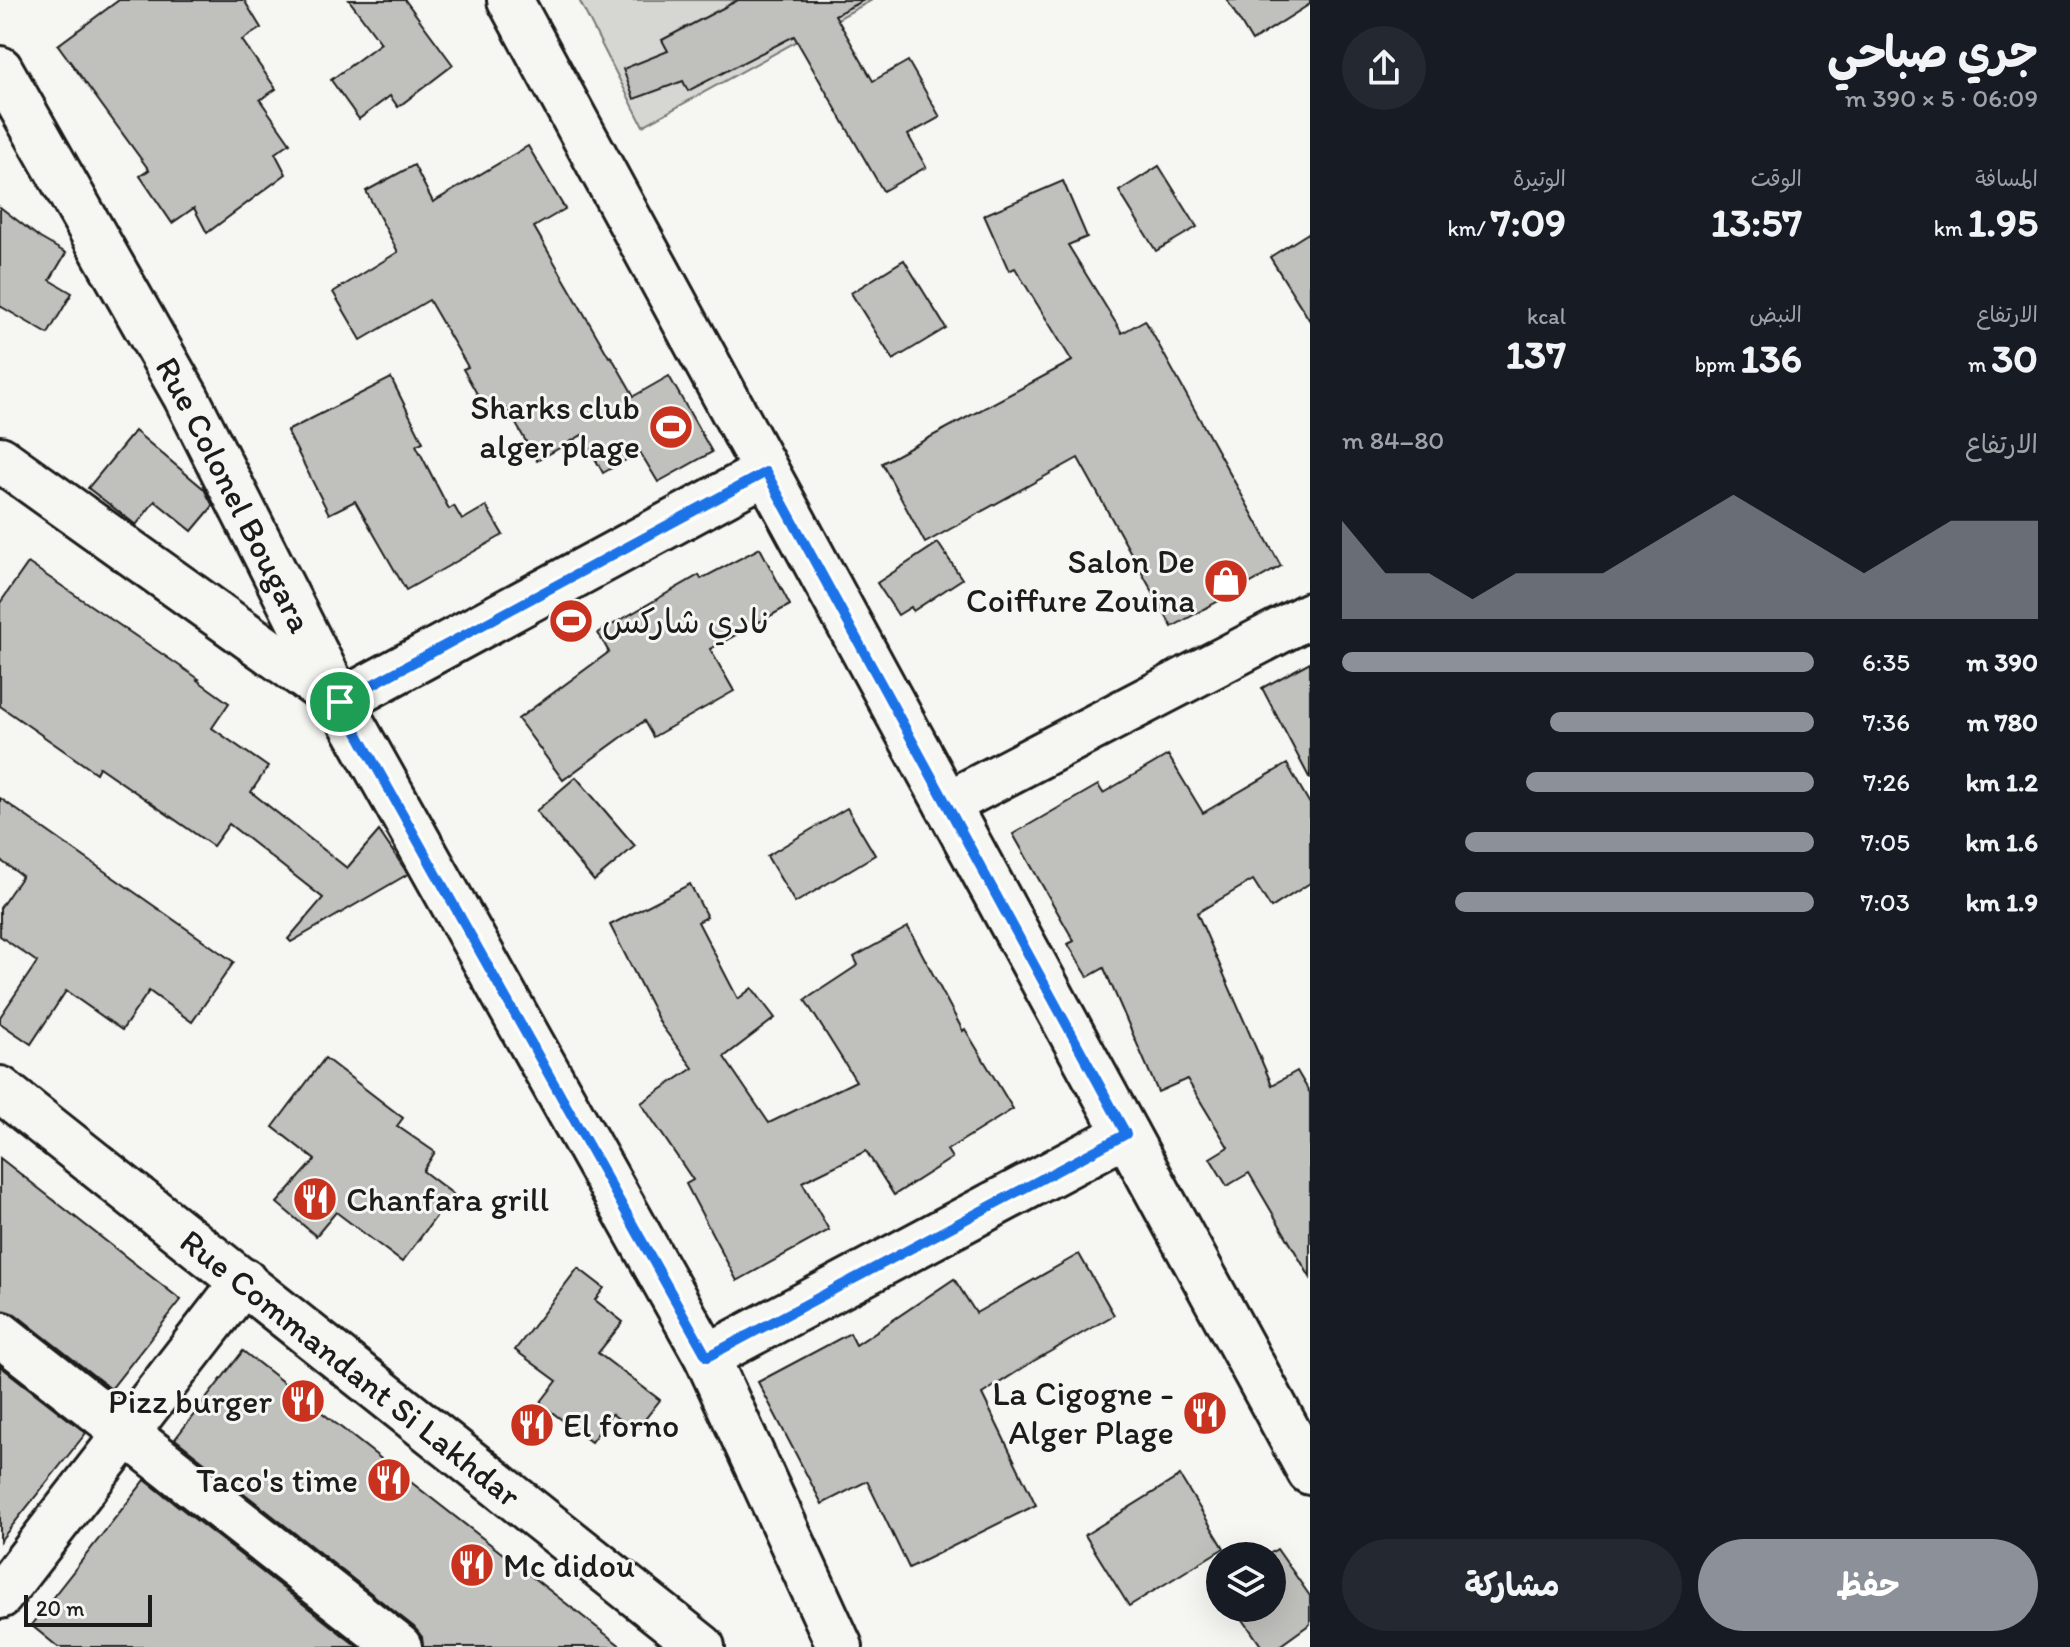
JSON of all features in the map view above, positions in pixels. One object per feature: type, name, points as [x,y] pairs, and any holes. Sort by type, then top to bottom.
[{"type":"street","points":[[510,0],[1310,1472]]},
{"type":"street","name":"Rue Colonel Bougara","points":[[0,69],[186,397],[340,702],[707,1357],[840,1647]]},
{"type":"street","points":[[0,459],[340,702],[766,472]]},
{"type":"street","points":[[947,804],[1310,615]]},
{"type":"street","name":"Rue Commandant Si Lakhdar","points":[[0,1089],[244,1281],[693,1644]]},
{"type":"street","points":[[707,1357],[1126,1134]]},
{"type":"street","points":[[0,1596],[244,1281]]},
{"type":"street","points":[[0,1334],[399,1647]]},
{"type":"shaded area","points":[[579,0],[872,0],[643,126]]},
{"type":"building","points":[[119,0],[244,0],[261,28],[242,40],[276,89],[260,100],[290,143],[275,153],[286,174],[207,233],[194,208],[172,223],[140,176],[149,170],[58,45]]},
{"type":"building","points":[[349,0],[405,0],[453,65],[398,107],[390,96],[359,119],[331,80],[381,43]]},
{"type":"building","points":[[738,0],[864,0],[835,15],[873,81],[908,61],[940,117],[908,135],[926,167],[883,191],[794,36],[688,91],[683,81],[634,99],[623,69],[668,51],[662,40]]},
{"type":"building","points":[[1227,0],[1310,0],[1310,4],[1252,41]]},
{"type":"building","points":[[528,146],[565,209],[534,227],[609,357],[634,396],[669,376],[712,452],[658,482],[640,452],[603,473],[582,435],[537,461],[507,408],[490,417],[463,369],[468,367],[429,300],[361,340],[333,292],[398,252],[366,191],[414,165],[433,202]]},
{"type":"building","points":[[1159,166],[1197,227],[1156,251],[1119,191]]},
{"type":"building","points":[[1063,181],[1087,237],[1068,245],[1122,333],[1145,320],[1281,566],[1172,627],[1078,458],[925,543],[882,463],[1072,361],[1015,268],[1009,271],[984,215]]},
{"type":"building","points":[[0,207],[40,238],[66,253],[50,280],[72,293],[48,334],[0,306]]},
{"type":"building","points":[[1310,232],[1310,321],[1270,257]]},
{"type":"building","points":[[904,260],[946,328],[893,360],[851,293]]},
{"type":"building","points":[[391,378],[423,442],[416,445],[449,509],[454,506],[462,520],[486,506],[503,535],[406,590],[355,501],[329,514],[287,431]]},
{"type":"building","points":[[135,431],[204,489],[213,506],[192,531],[155,501],[136,525],[88,488]]},
{"type":"building","points":[[938,543],[962,579],[913,611],[911,607],[898,615],[877,583]]},
{"type":"building","points":[[760,548],[790,605],[710,649],[734,691],[653,737],[644,721],[563,780],[518,719],[609,652],[598,633],[699,575],[701,579]]},
{"type":"building","points":[[28,563],[199,679],[229,703],[212,728],[268,767],[251,792],[347,868],[379,831],[408,874],[291,942],[288,939],[323,898],[229,824],[213,846],[99,767],[96,773],[0,706],[0,603]]},
{"type":"building","points":[[1310,662],[1310,779],[1262,688]]},
{"type":"building","points":[[1168,755],[1203,813],[1287,764],[1310,804],[1310,883],[1271,908],[1253,880],[1197,913],[1272,1085],[1297,1071],[1310,1093],[1310,1277],[1249,1173],[1227,1186],[1210,1158],[1228,1147],[1187,1079],[1158,1092],[1104,968],[1088,977],[1068,944],[1074,941],[1013,834],[1098,785],[1103,793]]},
{"type":"building","points":[[576,777],[635,846],[594,881],[536,811]]},
{"type":"building","points":[[0,798],[234,962],[192,1022],[149,991],[122,1030],[66,991],[31,1044],[0,1023],[0,1017],[37,962],[0,936],[0,908],[22,876],[0,860]]},
{"type":"building","points":[[847,808],[875,855],[795,903],[767,856]]},
{"type":"building","points":[[690,884],[707,917],[698,922],[738,999],[752,988],[775,1018],[724,1057],[769,1123],[856,1081],[805,1000],[858,965],[854,957],[908,927],[963,1031],[965,1029],[1013,1109],[947,1150],[952,1158],[894,1195],[866,1151],[802,1182],[829,1230],[737,1281],[686,1184],[693,1180],[641,1103],[693,1068],[661,1025],[610,925]]},
{"type":"building","points":[[325,1058],[403,1118],[397,1126],[435,1152],[423,1171],[453,1194],[402,1262],[336,1212],[316,1236],[277,1203],[315,1160],[273,1127]]},
{"type":"building","points":[[0,1158],[181,1300],[111,1389],[15,1314],[0,1310]]},
{"type":"building","points":[[1079,1254],[1114,1315],[982,1394],[1036,1505],[909,1568],[867,1481],[822,1504],[758,1382],[850,1333],[856,1345],[954,1279],[976,1313]]},
{"type":"building","points":[[578,1268],[604,1288],[595,1300],[623,1322],[598,1353],[660,1400],[635,1432],[612,1414],[591,1442],[540,1403],[557,1381],[515,1350]]},
{"type":"building","points":[[243,1351],[622,1647],[423,1647],[422,1637],[414,1627],[175,1439]]},
{"type":"building","points":[[0,1366],[86,1433],[0,1541]]},
{"type":"building","points":[[1180,1476],[1220,1542],[1206,1542],[1206,1559],[1129,1606],[1085,1535]]},
{"type":"building","points":[[145,1480],[358,1647],[58,1647],[31,1625]]},
{"type":"building","points":[[1286,1562],[1310,1596],[1310,1624],[1278,1647],[1262,1647],[1245,1622],[1286,1622]]},
{"type":"place","name":"Sharks club alger plage","points":[[671,427]]},
{"type":"place","name":"Salon De Coiffure Zouina","points":[[1226,581]]},
{"type":"place","name":"نادي شاركس","points":[[571,621]]},
{"type":"place","name":"Chanfara grill","points":[[315,1199]]},
{"type":"place","name":"Pizz burger","points":[[303,1401]]},
{"type":"place","name":"La Cigogne - Alger Plage","points":[[1205,1413]]},
{"type":"place","name":"El forno","points":[[532,1425]]},
{"type":"place","name":"Taco's time","points":[[389,1480]]},
{"type":"place","name":"Mc didou","points":[[472,1565]]},
{"type":"route","points":[[766,472],[1126,1134],[707,1357],[340,702],[766,472]]}]
